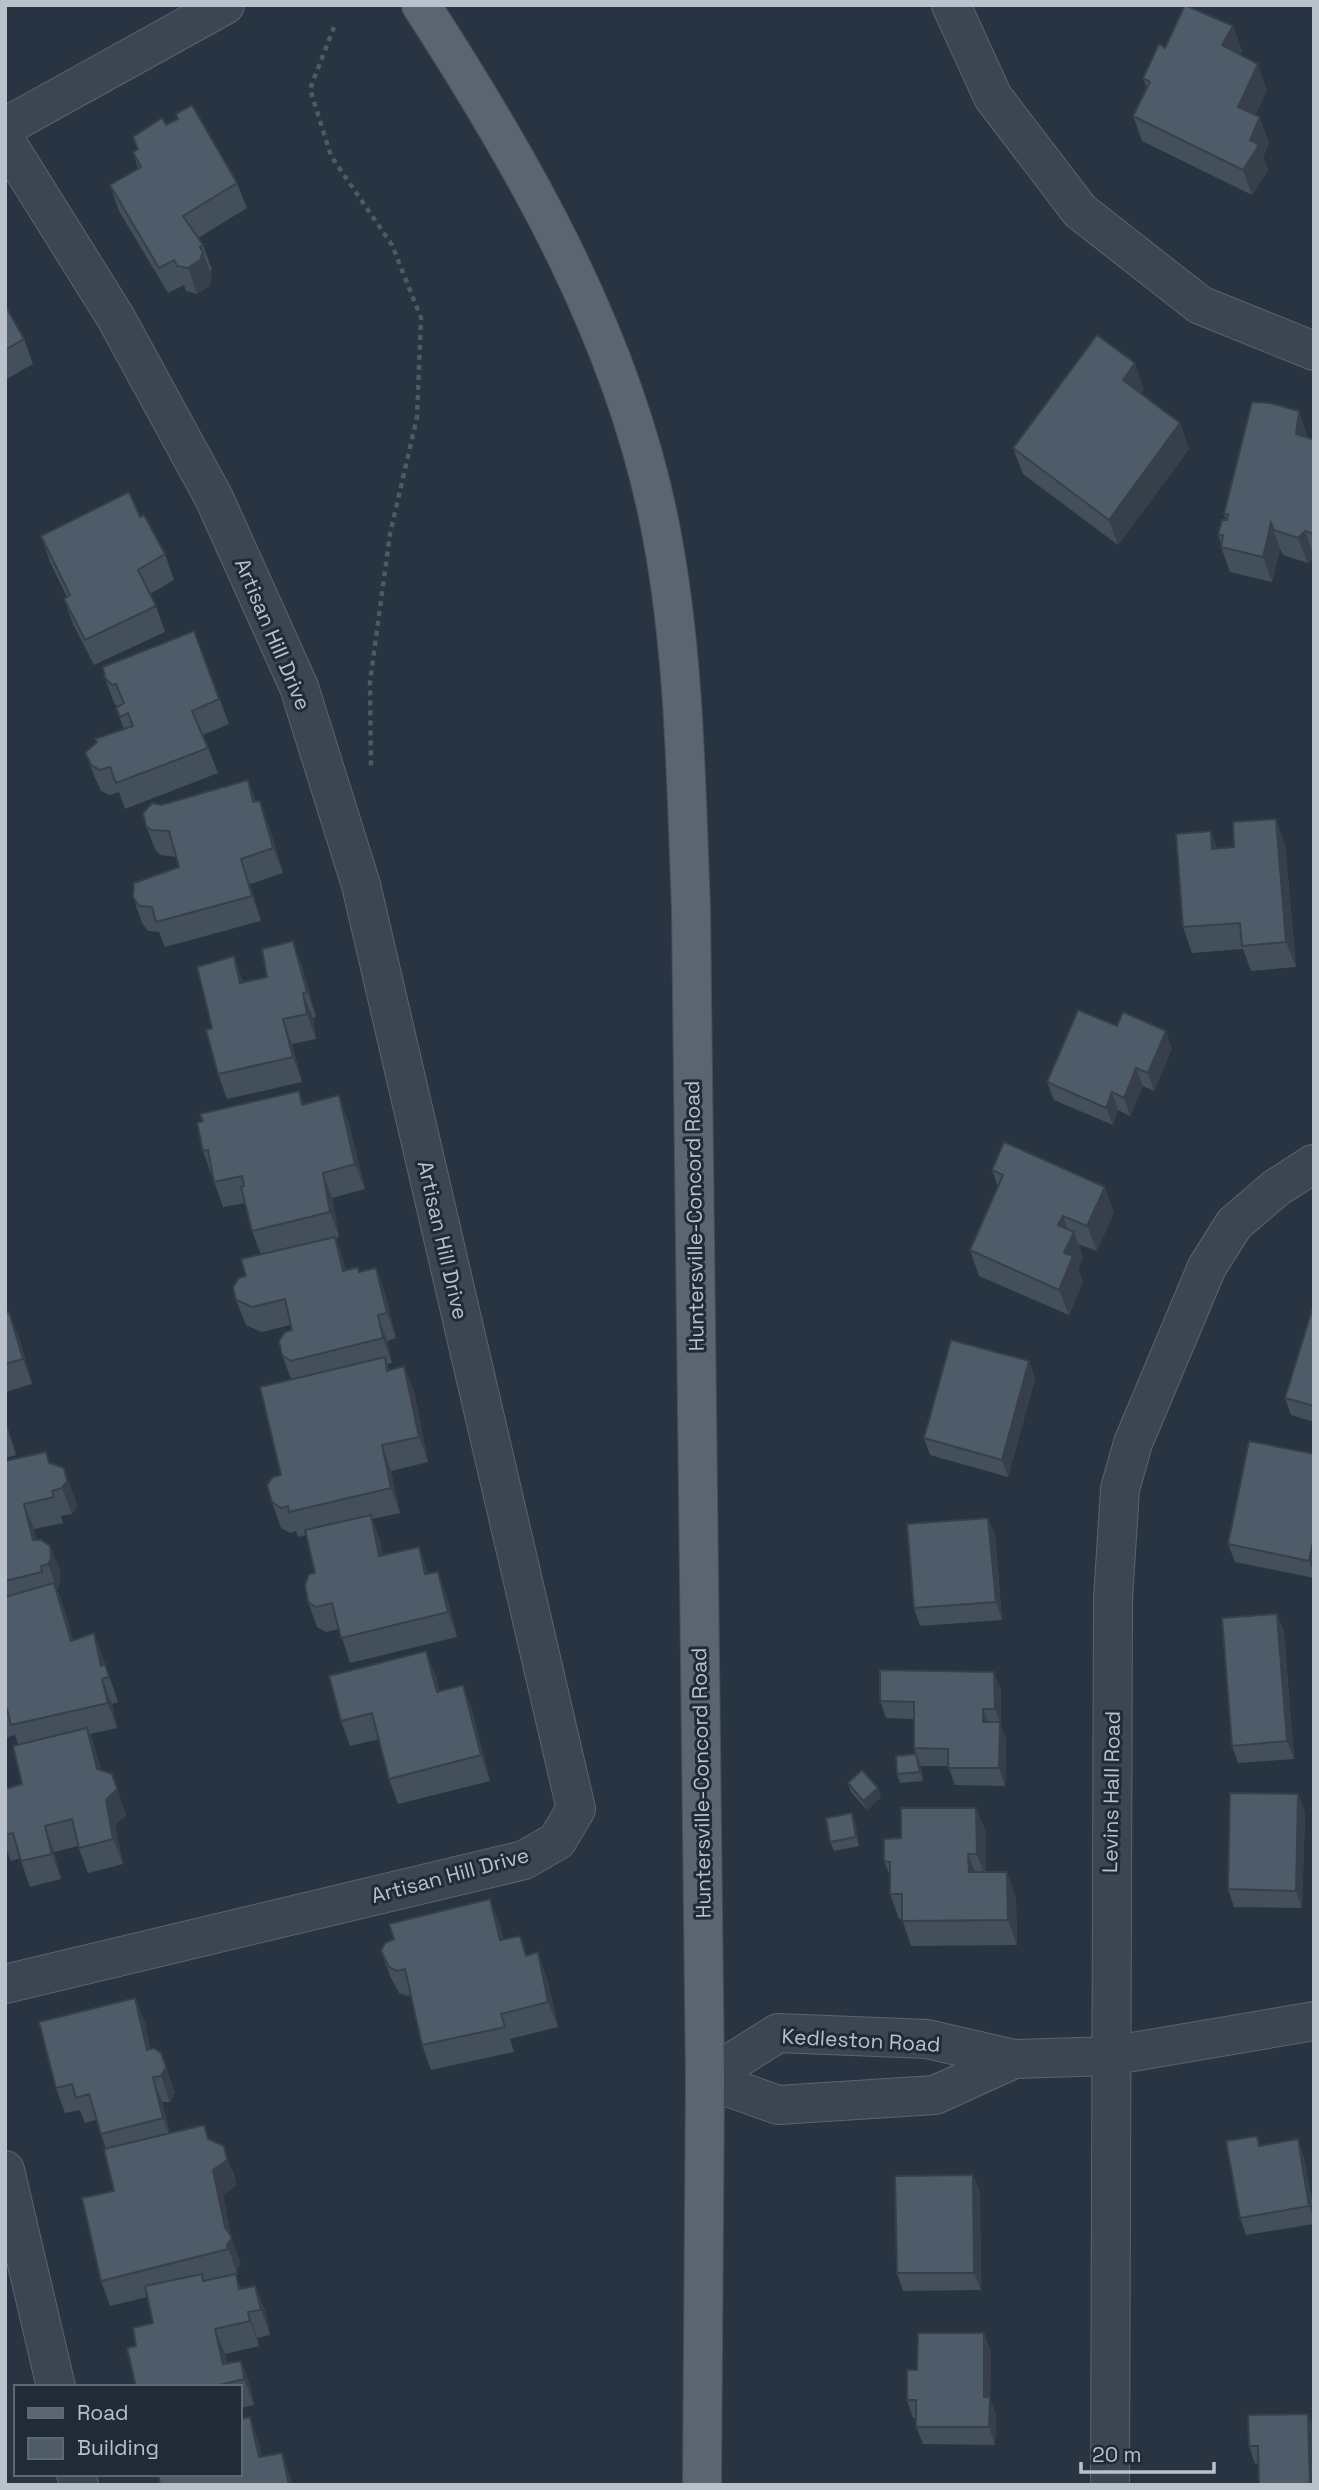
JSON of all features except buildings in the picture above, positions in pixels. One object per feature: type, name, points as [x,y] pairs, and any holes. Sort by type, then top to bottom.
[{"type":"main road","name":"Huntersville-Concord Road","points":[[421,5],[486,106],[559,238],[625,397],[647,469],[662,536],[675,629],[684,715],[691,909],[705,2078],[702,2485]]},
{"type":"street","points":[[147,50],[173,5]]},
{"type":"street","points":[[5,127],[225,5]]},
{"type":"street","points":[[951,5],[993,97],[1080,211],[1200,305],[1313,349]]},
{"type":"street","name":"Artisan Hill Drive","points":[[5,140],[116,318],[214,498],[299,687],[361,885],[576,1810],[557,1841],[524,1860],[5,1984]]},
{"type":"street","name":"Levins Hall Road","points":[[1110,2485],[1109,2056],[1113,1599],[1120,1489],[1133,1443],[1208,1267],[1234,1224],[1276,1188],[1313,1164]]},
{"type":"street","name":"Kedleston Road","points":[[705,2078],[778,2033],[927,2039],[1014,2059],[1109,2056],[1314,2021]]},
{"type":"street","name":"Kedleston Road","points":[[705,2078],[778,2105],[909,2097],[935,2095],[1014,2059]]},
{"type":"street","points":[[5,2170],[56,2385]]},
{"type":"path","points":[[334,27],[310,89],[331,156],[392,245],[421,318],[417,417],[390,534],[370,682],[371,779]]}]
